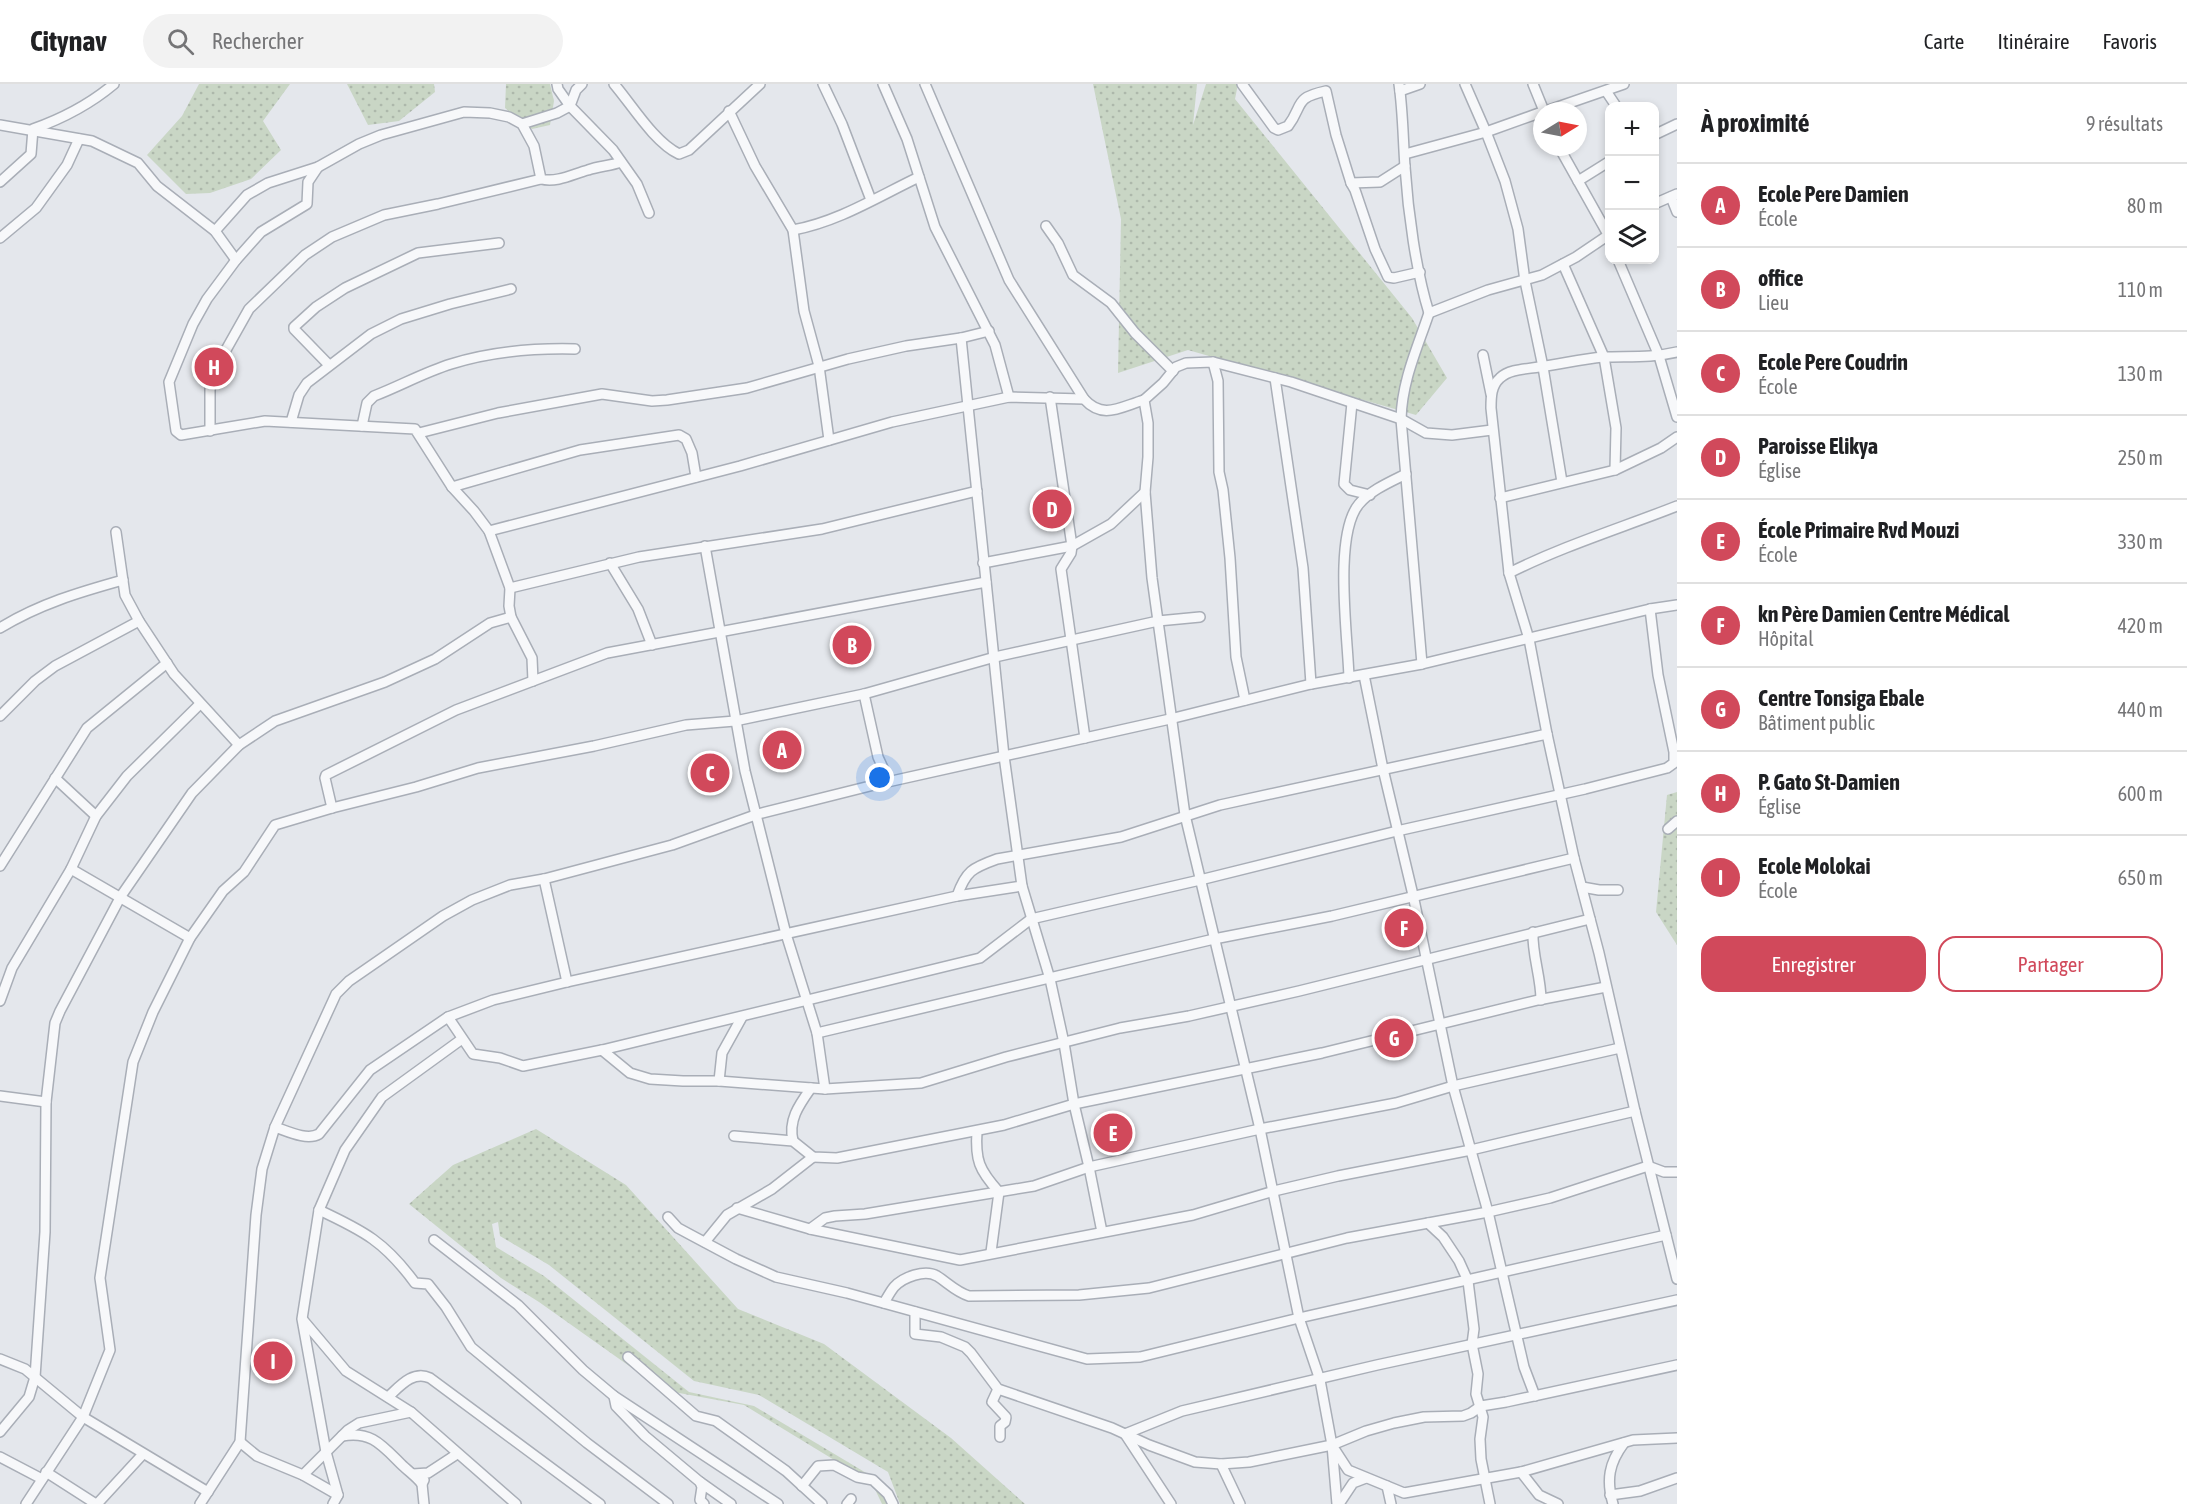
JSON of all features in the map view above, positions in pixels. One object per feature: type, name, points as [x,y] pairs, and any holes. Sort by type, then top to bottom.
[{"type":"street","points":[[33,129],[87,106],[114,84]]},
{"type":"street","points":[[557,84],[570,106],[596,131],[637,184],[649,213]]},
{"type":"street","points":[[522,124],[557,113],[570,106],[576,90],[582,84]]},
{"type":"street","points":[[614,84],[660,140],[679,154],[689,150],[760,84]]},
{"type":"street","points":[[823,84],[842,124],[871,200]]},
{"type":"street","points":[[883,84],[907,139],[935,227],[995,345],[1009,397]]},
{"type":"street","points":[[925,84],[1009,280],[1084,399],[1097,410],[1105,411],[1144,400],[1163,383],[1173,370],[1186,363],[1213,362],[1275,378],[1401,419],[1426,433],[1468,434],[1492,430]]},
{"type":"street","points":[[1242,84],[1274,128],[1278,130],[1288,126],[1300,101],[1326,88],[1336,135],[1351,183],[1388,277],[1394,278],[1420,272]]},
{"type":"street","points":[[1420,84],[1400,87],[1405,166],[1420,272],[1430,313],[1405,384],[1401,419],[1422,664]]},
{"type":"street","points":[[1465,84],[1505,181],[1518,229],[1525,281],[1543,367],[1562,482]]},
{"type":"street","points":[[1533,84],[1540,102]]},
{"type":"street","points":[[1572,102],[1624,84]]},
{"type":"street","points":[[1606,91],[1613,102]]},
{"type":"street","points":[[729,111],[755,166],[793,230],[804,311],[819,366],[830,440]]},
{"type":"street","points":[[215,231],[247,195],[271,181],[318,167],[359,144],[381,135],[464,112],[490,113],[509,117],[522,124],[534,146],[541,179]]},
{"type":"street","points":[[1405,154],[1486,132],[1533,115]]},
{"type":"street","points":[[1659,133],[1677,124]]},
{"type":"street","points":[[0,125],[33,129],[97,143],[138,163],[157,186],[215,231],[236,260]]},
{"type":"street","points":[[0,182],[31,154],[33,129]]},
{"type":"street","points":[[0,238],[36,208],[67,165],[79,139]]},
{"type":"street","points":[[1564,156],[1605,229]]},
{"type":"street","points":[[210,431],[210,389],[222,357],[249,309],[305,255],[332,237],[384,215],[541,179],[556,180],[621,162]]},
{"type":"street","points":[[1578,181],[1605,164]]},
{"type":"street","points":[[1351,183],[1380,182],[1405,166]]},
{"type":"street","points":[[318,167],[308,182],[307,204],[261,232],[236,260],[207,299],[193,324],[169,382],[176,431],[178,434],[265,422],[291,422],[410,427],[419,433],[452,487],[489,531],[510,588],[511,617],[532,658],[533,681]]},
{"type":"street","points":[[793,230],[823,222],[919,177]]},
{"type":"street","points":[[1659,202],[1674,195],[1677,212]]},
{"type":"street","points":[[1046,226],[1058,243],[1073,275],[1111,303],[1135,333],[1173,370]]},
{"type":"street","points":[[1430,313],[1488,290],[1542,275],[1605,238]]},
{"type":"street","points":[[329,365],[294,329],[316,308],[345,288],[421,252],[499,243]]},
{"type":"street","points":[[1563,264],[1604,357],[1616,428],[1615,470]]},
{"type":"street","points":[[1620,264],[1659,356],[1677,417]]},
{"type":"street","points":[[291,422],[299,395],[308,383],[371,334],[386,326],[450,304],[511,289]]},
{"type":"street","points":[[419,433],[498,413],[602,394],[639,400],[667,400],[747,388],[819,366],[906,346],[989,332]]},
{"type":"street","points":[[961,338],[983,563],[1017,855],[1022,886],[1050,979],[1102,1232]]},
{"type":"street","points":[[362,426],[367,404],[374,396],[450,364],[508,351],[539,348],[574,349]]},
{"type":"street","points":[[1491,394],[1499,378],[1506,374],[1604,357],[1659,356],[1677,351]]},
{"type":"street","points":[[1483,355],[1491,394],[1492,430],[1509,573],[1529,639],[1559,794],[1677,1279]]},
{"type":"street","points":[[1213,362],[1218,381],[1219,472],[1230,558],[1236,657],[1245,700]]},
{"type":"street","points":[[1275,378],[1303,568],[1311,684]]},
{"type":"street","points":[[489,531],[696,477],[892,422],[1009,397],[1084,399]]},
{"type":"street","points":[[1050,397],[1072,546],[1071,553],[1061,569],[1085,738]]},
{"type":"street","points":[[1144,400],[1148,434],[1145,492],[1152,578],[1185,815],[1260,1129],[1299,1318],[1320,1380],[1332,1445],[1338,1504]]},
{"type":"street","points":[[1352,403],[1344,484],[1350,490],[1370,495]]},
{"type":"street","points":[[452,487],[580,450],[679,435],[686,439],[692,453],[696,477]]},
{"type":"street","points":[[1500,498],[1615,470],[1661,448],[1677,437]]},
{"type":"street","points":[[1349,678],[1343,598],[1349,525],[1357,506],[1370,495],[1406,474]]},
{"type":"street","points":[[510,588],[610,563],[705,546],[822,530],[977,491]]},
{"type":"street","points":[[983,563],[1072,546],[1111,524],[1145,492]]},
{"type":"street","points":[[1509,573],[1588,538],[1677,506]]},
{"type":"street","points":[[116,532],[125,595],[139,621],[167,663],[200,705],[239,745]]},
{"type":"street","points":[[705,546],[735,721],[746,771],[786,934],[817,1033],[825,1089]]},
{"type":"street","points":[[610,563],[638,609],[652,645]]},
{"type":"street","points":[[0,628],[64,597],[123,580]]},
{"type":"street","points":[[332,808],[326,775],[456,710],[607,653],[986,582]]},
{"type":"street","points":[[200,1504],[240,1442],[256,1215],[262,1168],[275,1127],[332,1000],[348,981],[412,936],[472,900],[510,885],[544,879],[672,844],[758,814],[889,781],[1170,719],[1311,684],[1422,664],[1650,609],[1677,605]]},
{"type":"street","points":[[448,1017],[473,1054],[500,1058],[520,1065],[602,1050],[980,958],[1031,919],[1667,768],[1674,763],[1674,752],[1658,675],[1650,609]]},
{"type":"street","points":[[0,1432],[29,1397],[35,1377],[45,1232],[46,1102],[57,1017],[121,897],[192,793],[239,745],[275,721],[385,682],[435,659],[490,623],[511,617]]},
{"type":"street","points":[[26,1504],[67,1445],[83,1417],[110,1350],[100,1278],[133,1062],[153,1012],[190,938],[223,891],[244,873],[274,825],[478,768],[594,746],[686,725],[735,721],[864,694],[995,657],[1070,640],[1158,621],[1200,617]]},
{"type":"street","points":[[0,716],[35,681],[55,666],[139,621]]},
{"type":"street","points":[[0,866],[90,725],[167,663]]},
{"type":"street","points":[[1364,675],[1453,1086],[1488,1212],[1524,1367],[1535,1396]]},
{"type":"street","points":[[864,694],[878,756],[889,781]]},
{"type":"street","points":[[0,1001],[12,968],[71,869],[96,816],[127,776],[200,705]]},
{"type":"street","points":[[957,896],[963,879],[969,871],[988,862],[1121,837],[1220,805],[1546,734]]},
{"type":"street","points":[[55,778],[96,816]]},
{"type":"street","points":[[1668,829],[1677,821]]},
{"type":"street","points":[[817,1033],[1214,939],[1332,916],[1574,858]]},
{"type":"street","points":[[71,869],[190,938]]},
{"type":"street","points":[[544,879],[567,982]]},
{"type":"street","points":[[275,1127],[311,1137],[319,1134],[370,1070],[448,1017],[493,1000],[957,896],[1022,886]]},
{"type":"street","points":[[1582,887],[1618,890]]},
{"type":"street","points":[[602,1050],[630,1073],[683,1081],[719,1081],[825,1089],[921,1083],[1006,1057],[1120,1028],[1231,1006],[1590,920]]},
{"type":"street","points":[[1533,932],[1533,947],[1540,975],[1541,1000]]},
{"type":"street","points":[[734,1136],[793,1142],[813,1157],[837,1158],[1004,1125],[1074,1104],[1322,1053],[1440,1023],[1606,987]]},
{"type":"street","points":[[719,1081],[722,1053],[742,1017]]},
{"type":"street","points":[[336,1499],[302,1319],[319,1210],[345,1150],[382,1097],[462,1039]]},
{"type":"street","points":[[810,1229],[825,1218],[866,1214],[1034,1186],[1089,1167],[1260,1129],[1396,1103],[1453,1086],[1620,1048]]},
{"type":"street","points":[[793,1142],[792,1124],[795,1112],[811,1088]]},
{"type":"street","points":[[0,1096],[46,1102]]},
{"type":"street","points":[[737,1208],[810,1229],[960,1260],[991,1252],[1193,1215],[1274,1191],[1471,1150],[1635,1111]]},
{"type":"street","points":[[977,1131],[976,1156],[979,1165],[999,1192],[991,1252]]},
{"type":"street","points":[[705,1242],[727,1215],[772,1189],[813,1157]]},
{"type":"street","points":[[884,1303],[894,1287],[901,1281],[924,1273],[936,1275],[959,1293],[969,1296],[1079,1295],[1149,1288],[1347,1238],[1550,1198],[1648,1166],[1664,1172],[1677,1172]]},
{"type":"street","points":[[319,1210],[365,1232],[402,1265],[415,1283],[428,1284],[446,1307],[471,1347],[587,1443],[668,1504]]},
{"type":"street","points":[[668,1217],[678,1228],[776,1277],[884,1303],[1087,1359],[1140,1357],[1299,1318],[1666,1235]]},
{"type":"street","points":[[1428,1223],[1443,1237],[1459,1261],[1468,1281],[1474,1329],[1472,1344],[1478,1374],[1476,1394],[1483,1425],[1480,1449],[1490,1504]]},
{"type":"street","points":[[435,1240],[518,1305],[583,1370],[614,1396],[777,1504]]},
{"type":"street","points":[[1125,1434],[1182,1411],[1472,1344],[1677,1300]]},
{"type":"street","points":[[915,1312],[915,1334],[941,1337],[965,1347],[998,1389],[1196,1462],[1221,1464],[1249,1462],[1332,1445],[1366,1431],[1394,1423],[1424,1417],[1463,1416],[1480,1406],[1677,1365]]},
{"type":"street","points":[[302,1319],[346,1371],[411,1412],[514,1504]]},
{"type":"street","points":[[628,1357],[696,1416],[716,1421],[786,1471],[822,1504]]},
{"type":"street","points":[[0,1359],[25,1369],[83,1417],[208,1491]]},
{"type":"street","points":[[388,1397],[417,1375],[430,1378],[600,1504]]},
{"type":"street","points":[[998,1389],[992,1402],[1006,1417],[1005,1422],[1000,1426],[1000,1437]]},
{"type":"street","points":[[614,1396],[616,1406],[645,1436],[700,1482],[731,1504]]},
{"type":"street","points":[[303,1475],[315,1466],[342,1436],[359,1424],[411,1412]]},
{"type":"street","points":[[342,1436],[357,1434],[371,1438],[422,1484]]},
{"type":"street","points":[[1125,1434],[1171,1504]]},
{"type":"street","points":[[1332,1445],[1348,1470],[1404,1493],[1521,1472],[1624,1443],[1649,1438],[1677,1438]]},
{"type":"street","points":[[240,1442],[257,1456],[303,1475],[336,1499]]},
{"type":"street","points":[[1624,1443],[1611,1464],[1609,1476],[1611,1500],[1677,1478]]},
{"type":"street","points":[[0,1457],[44,1476],[96,1504],[143,1454]]},
{"type":"street","points":[[424,1504],[422,1484],[428,1473],[457,1454]]},
{"type":"street","points":[[1221,1464],[1240,1504]]},
{"type":"street","points":[[802,1486],[818,1466],[834,1465],[856,1477],[873,1480],[888,1494],[893,1504]]},
{"type":"street","points":[[1521,1472],[1539,1495],[1558,1504]]},
{"type":"street","points":[[413,1474],[428,1473]]},
{"type":"street","points":[[1338,1504],[1353,1484],[1366,1478]]},
{"type":"street","points":[[700,1482],[702,1487],[700,1500],[704,1504]]},
{"type":"street","points":[[1387,1486],[1391,1504]]},
{"type":"green space","points":[[199,84],[290,84],[263,121],[281,150],[251,179],[210,193],[186,194],[147,155],[182,116]]},
{"type":"green space","points":[[347,84],[434,84],[435,92],[399,121],[368,125]]},
{"type":"green space","points":[[506,84],[550,84],[554,101],[550,125],[532,129],[505,108]]},
{"type":"green space","points":[[1093,84],[1197,84],[1193,125],[1206,84],[1238,84],[1235,99],[1412,318],[1447,378],[1416,415],[1188,350],[1118,373],[1121,219]]},
{"type":"green space","points":[[1677,792],[1677,945],[1656,912],[1667,795]]},
{"type":"green space","points":[[536,1129],[626,1185],[738,1309],[824,1344],[951,1438],[1025,1504],[900,1504],[888,1472],[759,1395],[694,1381],[549,1265],[500,1236],[498,1222],[492,1224],[496,1247],[544,1276],[689,1392],[754,1406],[883,1483],[891,1504],[882,1504],[872,1483],[744,1405],[663,1390],[539,1302],[501,1278],[409,1204],[453,1165]]},
{"type":"place","name":"P. Gato St-Damien","points":[[214,367]]},
{"type":"place","name":"Paroisse Elikya","points":[[1052,509]]},
{"type":"place","name":"office","points":[[852,645]]},
{"type":"place","name":"Ecole Pere Damien","points":[[782,750]]},
{"type":"place","name":"Ecole Pere Coudrin","points":[[710,773]]},
{"type":"place","name":"kn Père Damien Centre Médical","points":[[1404,928]]},
{"type":"place","name":"Centre Tonsiga Ebale","points":[[1394,1038]]},
{"type":"place","name":"École Primaire Rvd Mouzi","points":[[1113,1133]]},
{"type":"place","name":"Ecole Molokai","points":[[273,1361]]}]
